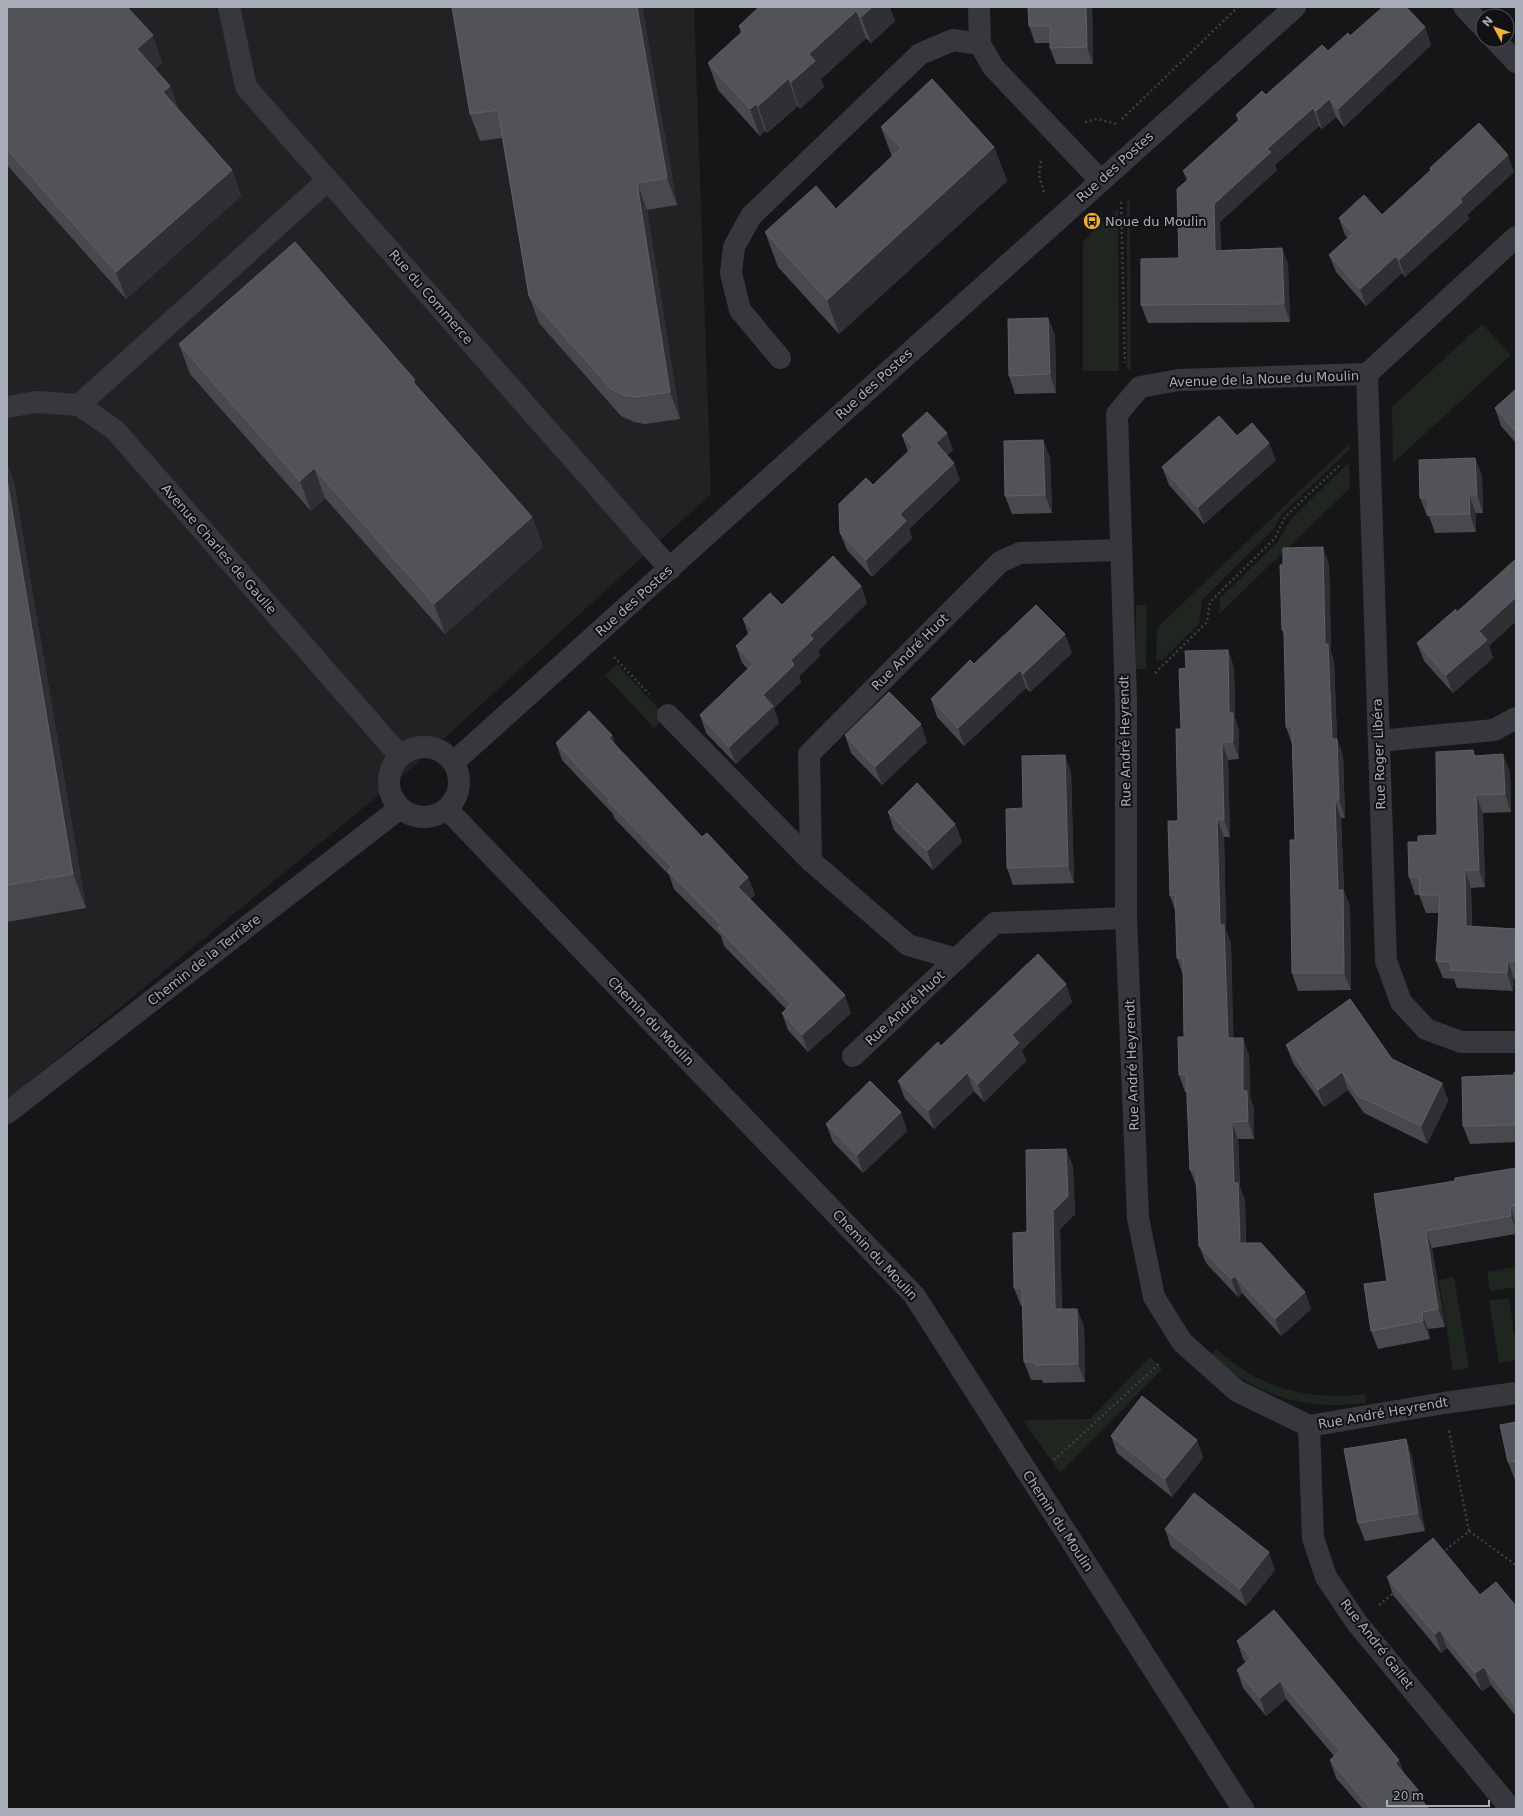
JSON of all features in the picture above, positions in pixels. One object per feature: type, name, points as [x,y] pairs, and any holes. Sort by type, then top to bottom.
[{"type":"street","name":"Rue du Commerce","points":[[229,7],[246,87],[670,569]]},
{"type":"street","points":[[980,7],[980,44],[993,66],[1100,180]]},
{"type":"street","name":"Rue des Postes","points":[[454,762],[1100,180],[1295,7]]},
{"type":"street","points":[[1464,7],[1475,19]]},
{"type":"street","points":[[780,358],[740,310],[731,273],[734,247],[751,216],[920,54],[953,40],[980,44]]},
{"type":"street","points":[[1503,48],[1516,62]]},
{"type":"street","points":[[78,405],[328,180]]},
{"type":"street","name":"Avenue de la Noue du Moulin","points":[[1121,408],[1140,387],[1179,380],[1367,374],[1516,237]]},
{"type":"street","name":"Rue Roger Libéra","points":[[1367,374],[1386,961],[1401,1002],[1426,1029],[1461,1042],[1516,1042]]},
{"type":"street","name":"Avenue Charles de Gaulle","points":[[7,407],[36,402],[78,405],[115,430],[400,756]]},
{"type":"street","name":"Rue André Heyrendt","points":[[1121,408],[1122,550],[1126,702],[1126,918],[1138,1218],[1154,1297],[1182,1342],[1237,1391],[1309,1426],[1444,1402],[1516,1393]]},
{"type":"street","name":"Rue André Huot","points":[[811,861],[809,754],[994,567],[1000,562],[1020,553],[1122,550]]},
{"type":"street","name":"Rue André Huot","points":[[668,715],[811,861],[908,945],[957,959]]},
{"type":"street","points":[[1379,741],[1494,730],[1516,718]]},
{"type":"street","points":[[422,746],[434,748],[446,753],[454,762],[460,782],[454,801],[447,809],[428,817],[409,814],[400,808],[393,799],[389,788],[391,771],[400,756],[410,749],[422,746]]},
{"type":"street","name":"Chemin de la Terrière","points":[[7,1113],[400,808]]},
{"type":"street","name":"Chemin du Moulin","points":[[447,809],[914,1295],[1244,1809]]},
{"type":"street","name":"Rue André Huot","points":[[853,1056],[995,923],[1126,918]]},
{"type":"street","name":"Rue André Gallet","points":[[1309,1426],[1313,1538],[1326,1577],[1357,1623],[1511,1809]]},
{"type":"path","points":[[1138,146],[1117,124],[1238,7]]},
{"type":"path","points":[[1121,195],[1121,408]]},
{"type":"path","points":[[1126,702],[1207,622],[1210,602],[1275,538],[1285,518],[1369,438]]},
{"type":"path","points":[[594,637],[668,715]]},
{"type":"path","points":[[1032,1480],[1182,1342]]},
{"type":"path","points":[[1444,1402],[1469,1531],[1516,1565]]},
{"type":"path","points":[[1440,1556],[1469,1531]]},
{"type":"path","points":[[1357,1623],[1398,1590]]},
{"type":"shaded area","points":[[7,7],[694,7],[711,494],[413,767],[7,1100]]},
{"type":"shaded area","points":[[1130,198],[1131,371],[1127,370],[1127,201]]},
{"type":"shaded area","points":[[1118,209],[1119,371],[1083,371],[1083,241]]},
{"type":"shaded area","points":[[1482,324],[1511,355],[1393,463],[1392,407]]},
{"type":"shaded area","points":[[1349,444],[1349,450],[1281,515],[1273,530],[1202,600],[1199,624],[1162,660],[1156,661],[1157,628]]},
{"type":"shaded area","points":[[1349,462],[1350,488],[1219,614],[1220,598],[1278,542],[1290,520]]},
{"type":"shaded area","points":[[1136,605],[1147,605],[1146,669],[1135,669]]},
{"type":"shaded area","points":[[617,664],[666,717],[654,728],[605,675]]},
{"type":"shaded area","points":[[1516,1267],[1516,1287],[1490,1291],[1487,1272]]},
{"type":"shaded area","points":[[1454,1277],[1469,1368],[1453,1371],[1439,1280]]},
{"type":"shaded area","points":[[1509,1298],[1514,1334],[1516,1335],[1516,1360],[1499,1363],[1489,1301]]},
{"type":"shaded area","points":[[1216,1349],[1233,1363],[1268,1383],[1286,1389],[1323,1396],[1365,1394],[1366,1403],[1323,1405],[1284,1398],[1265,1391],[1229,1371],[1211,1357]]},
{"type":"shaded area","points":[[1150,1357],[1162,1369],[1060,1473],[1023,1420],[1090,1419]]},
{"type":"building","points":[[7,7],[127,7],[153,35],[137,49],[170,86],[163,92],[232,170],[116,272],[7,149]]},
{"type":"building","points":[[452,7],[637,7],[667,178],[637,183],[670,392],[635,397],[624,395],[611,389],[529,296],[498,110],[470,114]]},
{"type":"building","points":[[759,7],[765,7],[767,9],[769,7],[872,7],[861,17],[856,11],[809,54],[815,61],[791,82],[788,79],[758,106],[756,104],[750,109],[708,63],[743,31],[739,26]]},
{"type":"building","points":[[1028,7],[1086,7],[1087,47],[1050,48],[1050,26],[1029,26]]},
{"type":"building","points":[[1383,7],[1406,7],[1425,27],[1338,109],[1329,99],[1316,111],[1313,108],[1267,149],[1271,152],[1214,204],[1215,251],[1282,248],[1284,304],[1141,305],[1141,259],[1179,258],[1177,189],[1190,178],[1183,171],[1240,119],[1236,115],[1262,91],[1266,95],[1322,45],[1328,51],[1348,33],[1350,36]]},
{"type":"building","points":[[932,79],[994,147],[827,300],[765,232],[816,186],[836,209],[901,148],[881,127]]},
{"type":"building","points":[[1479,123],[1508,155],[1460,199],[1462,202],[1399,260],[1396,256],[1360,289],[1329,255],[1353,233],[1339,218],[1364,195],[1382,215]]},
{"type":"building","points":[[295,242],[415,380],[413,382],[532,517],[434,604],[314,468],[300,481],[179,344]]},
{"type":"building","points":[[1048,318],[1050,374],[1009,376],[1008,319]]},
{"type":"building","points":[[1516,389],[1516,432],[1495,408]]},
{"type":"building","points":[[927,412],[947,433],[936,443],[954,463],[900,514],[906,521],[866,560],[840,533],[839,504],[866,478],[873,485],[913,447],[902,435]]},
{"type":"building","points":[[1219,416],[1237,436],[1252,423],[1269,443],[1198,507],[1162,467]]},
{"type":"building","points":[[1043,440],[1045,495],[1005,496],[1004,441]]},
{"type":"building","points":[[1475,458],[1477,495],[1469,495],[1470,514],[1428,515],[1428,498],[1420,498],[1419,460]]},
{"type":"building","points":[[7,480],[73,874],[7,885]]},
{"type":"building","points":[[1323,547],[1325,644],[1328,644],[1332,739],[1337,739],[1339,800],[1335,800],[1338,890],[1343,890],[1344,973],[1292,973],[1290,840],[1295,840],[1292,727],[1286,727],[1284,630],[1282,630],[1280,565],[1283,565],[1283,548]]},
{"type":"building","points":[[833,556],[861,586],[810,635],[813,639],[791,660],[794,665],[763,695],[773,706],[729,747],[700,715],[753,664],[736,646],[753,630],[743,619],[770,593],[782,605]]},
{"type":"building","points":[[1516,559],[1516,597],[1479,631],[1487,640],[1446,675],[1417,643],[1456,609],[1456,613]]},
{"type":"building","points":[[1036,605],[1065,634],[1023,674],[1020,670],[958,728],[931,699],[970,660],[974,664]]},
{"type":"building","points":[[1228,650],[1229,713],[1233,713],[1233,742],[1222,742],[1224,819],[1217,819],[1220,925],[1224,925],[1228,1038],[1243,1038],[1243,1091],[1247,1091],[1248,1121],[1232,1122],[1234,1183],[1238,1183],[1240,1243],[1261,1243],[1305,1292],[1275,1319],[1235,1276],[1231,1279],[1199,1246],[1196,1170],[1190,1170],[1186,1074],[1179,1075],[1178,1037],[1184,1037],[1183,958],[1177,958],[1175,895],[1170,896],[1168,821],[1178,821],[1176,729],[1181,729],[1179,669],[1186,668],[1185,651]]},
{"type":"building","points":[[889,692],[921,724],[875,767],[845,735]]},
{"type":"building","points":[[589,711],[612,735],[609,738],[702,837],[707,833],[748,877],[738,887],[845,995],[802,1035],[782,1013],[791,1004],[718,928],[721,925],[668,871],[672,867],[608,801],[609,799],[556,743]]},
{"type":"building","points":[[1473,750],[1474,756],[1503,754],[1505,794],[1476,795],[1479,870],[1465,870],[1466,926],[1516,929],[1516,961],[1508,961],[1507,973],[1450,970],[1451,962],[1436,961],[1440,895],[1420,895],[1419,877],[1409,877],[1408,842],[1418,842],[1418,836],[1437,835],[1436,752]]},
{"type":"building","points":[[1065,755],[1068,866],[1007,868],[1006,809],[1023,808],[1022,756]]},
{"type":"building","points":[[917,783],[955,824],[927,851],[888,812]]},
{"type":"building","points":[[1038,954],[1066,984],[1012,1035],[1019,1043],[978,1084],[967,1073],[928,1111],[898,1081],[938,1042],[941,1046]]},
{"type":"building","points":[[1350,999],[1392,1059],[1442,1083],[1421,1126],[1358,1096],[1342,1072],[1318,1090],[1286,1045]]},
{"type":"building","points":[[1514,1072],[1516,1072],[1516,1125],[1463,1126],[1462,1077],[1514,1075]]},
{"type":"building","points":[[870,1081],[901,1112],[857,1155],[826,1124]]},
{"type":"building","points":[[1066,1149],[1068,1196],[1053,1211],[1055,1309],[1077,1309],[1078,1364],[1036,1365],[1036,1362],[1024,1362],[1022,1288],[1014,1288],[1013,1233],[1027,1232],[1026,1150]]},
{"type":"building","points":[[1516,1168],[1516,1205],[1510,1206],[1511,1216],[1426,1231],[1438,1309],[1422,1312],[1423,1321],[1371,1331],[1364,1284],[1387,1281],[1374,1194],[1455,1181],[1455,1178]]},
{"type":"building","points":[[1142,1396],[1197,1440],[1165,1479],[1111,1436]]},
{"type":"building","points":[[1516,1422],[1516,1461],[1508,1462],[1500,1425]]},
{"type":"building","points":[[1406,1439],[1418,1513],[1358,1523],[1344,1449]]},
{"type":"building","points":[[1194,1493],[1269,1552],[1240,1589],[1165,1529]]},
{"type":"building","points":[[1433,1538],[1480,1595],[1496,1582],[1516,1606],[1516,1707],[1484,1667],[1475,1673],[1440,1630],[1435,1634],[1387,1577]]},
{"type":"building","points":[[1274,1610],[1399,1760],[1395,1763],[1418,1790],[1415,1792],[1429,1809],[1371,1809],[1330,1760],[1340,1751],[1280,1681],[1260,1698],[1237,1670],[1251,1658],[1237,1641]]},
{"type":"place","name":"Noue du Moulin","points":[[1092,221]]}]
